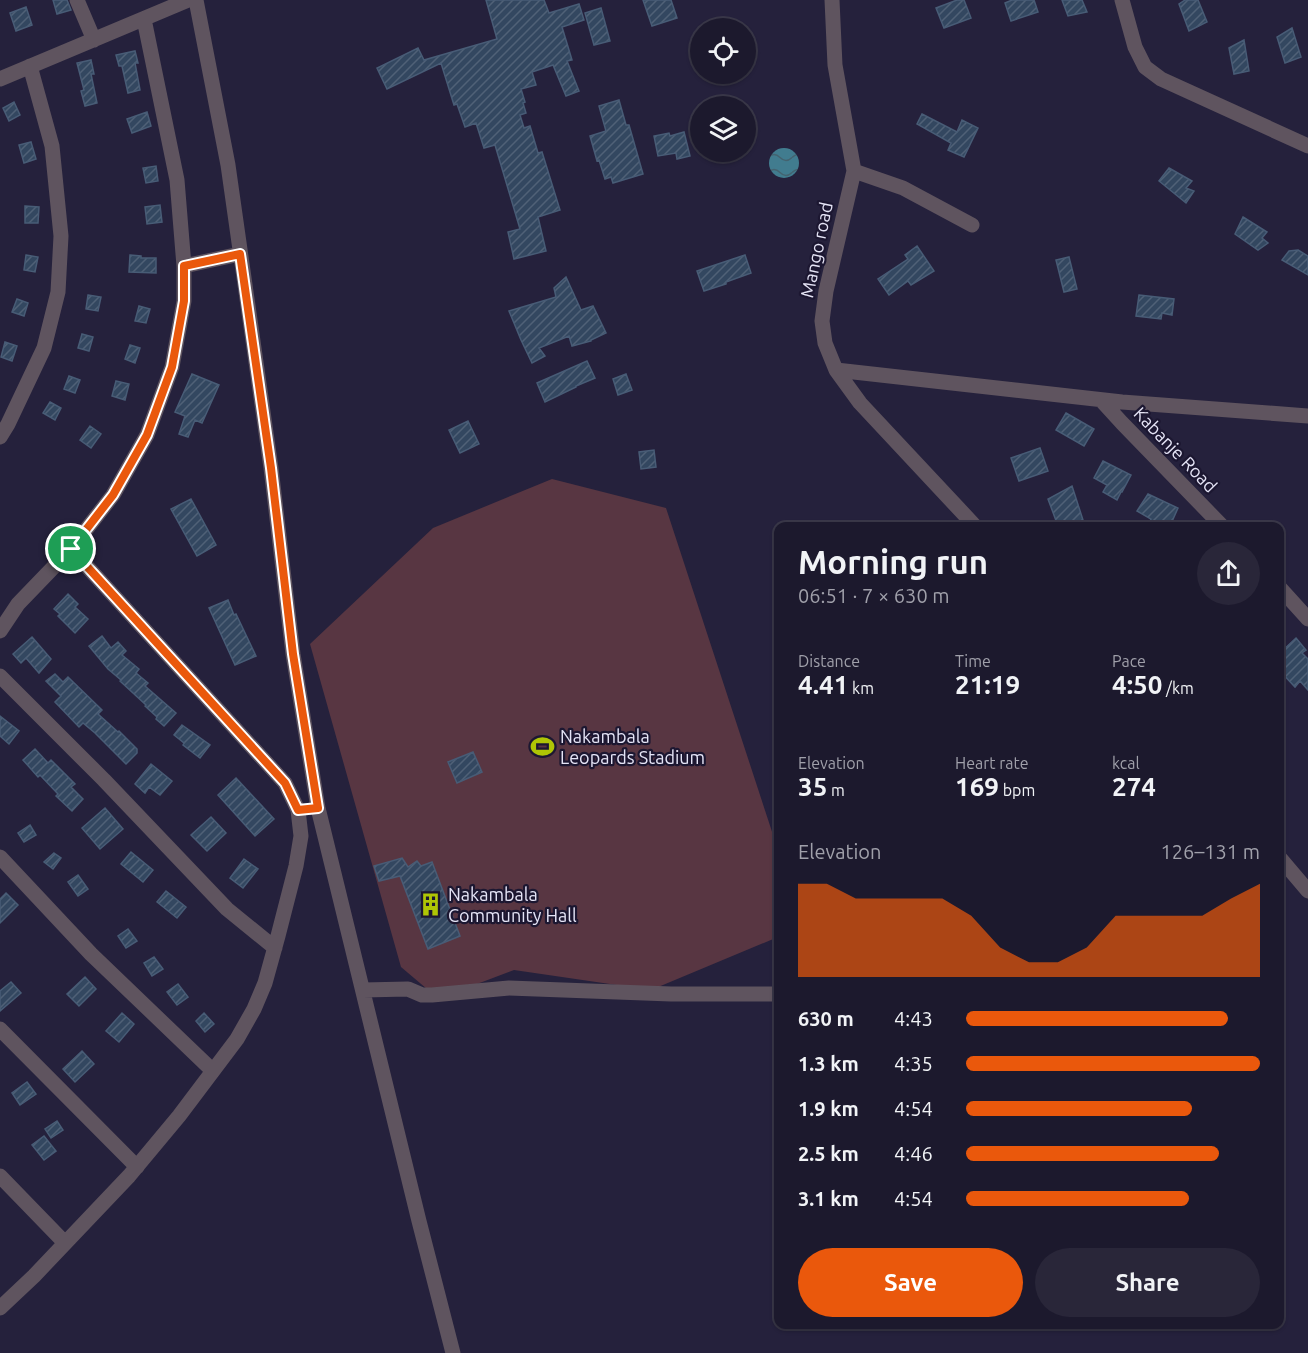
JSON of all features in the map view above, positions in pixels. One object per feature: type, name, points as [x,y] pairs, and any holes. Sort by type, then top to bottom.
[{"type":"street","points":[[77,0],[94,40]]},
{"type":"street","points":[[2,73],[30,66],[188,0],[228,165],[271,468],[293,654],[318,808],[453,1353]]},
{"type":"street","name":"Mango road","points":[[832,0],[835,65],[854,171],[826,291],[822,321],[825,343],[836,370],[860,403],[971,522]]},
{"type":"street","points":[[1122,0],[1135,47],[1145,67],[1161,79],[1308,146]]},
{"type":"street","points":[[1,626],[18,604],[71,549],[113,495],[147,435],[172,367],[184,301],[184,266],[177,180],[144,19]]},
{"type":"street","points":[[0,437],[44,348],[58,292],[61,236],[52,146],[30,66]]},
{"type":"street","points":[[854,171],[903,188],[972,225]]},
{"type":"street","points":[[184,266],[240,254]]},
{"type":"street","points":[[836,370],[1101,400],[1308,416]]},
{"type":"street","name":"Kabanje Road","points":[[1101,400],[1218,522]]},
{"type":"street","points":[[0,1308],[137,1167],[237,1039],[265,983],[296,866],[301,836],[298,810],[285,783],[71,549]]},
{"type":"street","points":[[1284,592],[1308,619]]},
{"type":"street","points":[[0,676],[104,780],[227,909],[274,948]]},
{"type":"street","points":[[298,810],[318,808]]},
{"type":"street","points":[[0,857],[91,954],[213,1071]]},
{"type":"street","points":[[1284,863],[1308,891]]},
{"type":"street","points":[[363,990],[408,989],[422,995],[509,988],[671,994],[774,994]]},
{"type":"street","points":[[0,1029],[137,1167]]},
{"type":"street","points":[[0,1176],[65,1243]]},
{"type":"shaded area","name":"Nakambala Leopards Stadium","points":[[552,479],[666,508],[774,838],[774,939],[651,990],[514,970],[477,984],[427,989],[401,967],[310,644],[433,528]]},
{"type":"water","points":[[784,148],[790,149],[798,157],[798,169],[790,177],[784,178],[778,177],[770,169],[769,163],[770,157],[778,149]]},
{"type":"building","points":[[53,0],[67,0],[71,10],[57,14]]},
{"type":"building","points":[[486,0],[544,0],[549,13],[579,4],[584,20],[562,27],[572,60],[567,61],[579,91],[566,96],[553,65],[532,72],[536,85],[521,89],[526,113],[520,115],[524,128],[530,126],[538,153],[542,152],[560,210],[538,217],[546,251],[514,259],[508,232],[520,229],[495,145],[484,148],[476,123],[465,127],[457,104],[454,105],[441,63],[387,89],[377,68],[418,48],[424,60],[497,39]]},
{"type":"building","points":[[643,0],[671,0],[677,18],[652,26]]},
{"type":"building","points":[[957,0],[964,0],[971,18],[944,28],[936,8]]},
{"type":"building","points":[[1012,0],[1034,0],[1038,12],[1011,21],[1005,3]]},
{"type":"building","points":[[1062,0],[1082,0],[1087,12],[1068,16]]},
{"type":"building","points":[[1185,0],[1198,0],[1207,22],[1189,31],[1179,4]]},
{"type":"building","points":[[26,7],[32,25],[16,31],[10,13]]},
{"type":"building","points":[[601,8],[610,41],[594,45],[585,13]]},
{"type":"building","points":[[1292,28],[1301,57],[1285,63],[1277,37]]},
{"type":"building","points":[[1244,40],[1249,71],[1234,74],[1229,48]]},
{"type":"building","points":[[135,51],[140,90],[128,93],[122,66],[119,66],[116,55]]},
{"type":"building","points":[[91,60],[94,74],[91,74],[97,103],[85,106],[81,91],[84,90],[77,63]]},
{"type":"building","points":[[619,100],[643,174],[613,183],[611,177],[605,179],[590,136],[606,131],[599,106]]},
{"type":"building","points":[[14,102],[20,115],[9,121],[3,108]]},
{"type":"building","points":[[147,112],[151,126],[132,133],[127,119]]},
{"type":"building","points":[[922,114],[957,132],[962,120],[978,128],[964,157],[948,150],[951,143],[917,124]]},
{"type":"building","points":[[684,132],[690,156],[677,159],[676,153],[658,156],[654,136],[669,133],[670,136]]},
{"type":"building","points":[[31,142],[36,159],[24,163],[19,145]]},
{"type":"building","points":[[156,166],[158,181],[146,183],[143,168]]},
{"type":"building","points":[[1169,168],[1192,181],[1186,188],[1194,191],[1186,203],[1159,181]]},
{"type":"building","points":[[160,205],[162,222],[147,224],[145,207]]},
{"type":"building","points":[[25,206],[39,207],[38,223],[25,223]]},
{"type":"building","points":[[1243,217],[1267,232],[1262,238],[1268,243],[1258,250],[1235,234]]},
{"type":"building","points":[[917,246],[934,271],[911,285],[908,281],[889,295],[878,279],[908,259],[905,255]]},
{"type":"building","points":[[1298,250],[1308,256],[1308,275],[1282,260],[1289,251]]},
{"type":"building","points":[[26,255],[38,257],[35,272],[24,270]]},
{"type":"building","points":[[130,255],[156,258],[156,273],[129,272]]},
{"type":"building","points":[[745,255],[751,273],[704,291],[697,271]]},
{"type":"building","points":[[1069,257],[1077,289],[1064,292],[1056,260]]},
{"type":"building","points":[[566,277],[581,310],[593,306],[606,333],[591,341],[572,346],[569,336],[539,348],[545,356],[532,363],[509,311],[556,297],[554,288]]},
{"type":"building","points":[[88,295],[101,297],[98,311],[86,309]]},
{"type":"building","points":[[1139,295],[1174,299],[1172,315],[1162,313],[1161,319],[1136,316]]},
{"type":"building","points":[[17,299],[28,303],[24,316],[12,312]]},
{"type":"building","points":[[139,306],[150,309],[146,323],[135,321]]},
{"type":"building","points":[[82,334],[93,337],[89,351],[78,348]]},
{"type":"building","points":[[5,342],[17,346],[12,361],[1,357]]},
{"type":"building","points":[[130,345],[140,348],[135,363],[125,359]]},
{"type":"building","points":[[587,361],[595,378],[545,402],[537,383]]},
{"type":"building","points":[[192,374],[219,385],[202,423],[195,420],[188,437],[179,434],[185,416],[175,412]]},
{"type":"building","points":[[626,374],[632,390],[618,395],[613,379]]},
{"type":"building","points":[[69,376],[80,380],[75,393],[64,389]]},
{"type":"building","points":[[116,381],[129,384],[125,400],[112,396]]},
{"type":"building","points":[[50,402],[61,408],[55,420],[43,413]]},
{"type":"building","points":[[1066,413],[1094,429],[1084,446],[1056,430]]},
{"type":"building","points":[[468,421],[479,444],[460,453],[449,430]]},
{"type":"building","points":[[90,426],[101,434],[91,448],[80,440]]},
{"type":"building","points":[[1040,448],[1048,471],[1019,481],[1011,458]]},
{"type":"building","points":[[654,450],[656,467],[641,469],[639,452]]},
{"type":"building","points":[[1103,461],[1131,475],[1117,500],[1103,492],[1107,485],[1094,478]]},
{"type":"building","points":[[1072,486],[1083,520],[1057,522],[1048,499]]},
{"type":"building","points":[[1148,494],[1178,508],[1172,522],[1150,522],[1151,519],[1137,511]]},
{"type":"building","points":[[191,499],[216,545],[197,556],[171,509]]},
{"type":"building","points":[[68,594],[78,604],[75,607],[88,619],[75,633],[54,609]]},
{"type":"building","points":[[228,600],[256,656],[235,665],[209,608]]},
{"type":"building","points":[[102,636],[111,648],[118,642],[126,651],[122,655],[139,669],[136,673],[148,683],[145,686],[176,713],[164,726],[146,705],[108,669],[89,646]]},
{"type":"building","points":[[32,637],[51,659],[39,673],[26,658],[21,663],[13,654]]},
{"type":"building","points":[[1296,638],[1306,650],[1302,653],[1308,659],[1308,690],[1300,681],[1295,687],[1284,675],[1284,649]]},
{"type":"building","points":[[55,674],[63,682],[68,677],[102,710],[98,714],[137,749],[137,753],[126,764],[83,723],[79,727],[55,702],[61,696],[46,681]]},
{"type":"building","points":[[0,716],[19,731],[9,744],[0,736]]},
{"type":"building","points":[[182,725],[210,745],[200,758],[174,735]]},
{"type":"building","points":[[35,749],[48,763],[51,760],[75,784],[71,787],[83,799],[72,811],[56,796],[58,794],[40,775],[38,777],[23,760]]},
{"type":"building","points":[[473,752],[482,772],[457,783],[448,762]]},
{"type":"building","points":[[151,764],[172,781],[160,795],[149,787],[145,793],[135,784]]},
{"type":"building","points":[[236,778],[274,819],[255,836],[218,795]]},
{"type":"building","points":[[105,808],[123,829],[100,849],[82,828]]},
{"type":"building","points":[[211,817],[226,833],[207,851],[191,835]]},
{"type":"building","points":[[30,825],[36,835],[24,842],[18,833]]},
{"type":"building","points":[[131,852],[153,870],[143,882],[121,864]]},
{"type":"building","points":[[54,853],[61,858],[53,869],[44,862]]},
{"type":"building","name":"Nakambala Community Hall","points":[[402,858],[408,867],[417,861],[421,866],[432,862],[460,936],[428,949],[400,876],[379,881],[374,866]]},
{"type":"building","points":[[244,859],[258,869],[243,888],[230,878]]},
{"type":"building","points":[[78,875],[88,889],[78,896],[68,882]]},
{"type":"building","points":[[166,891],[186,907],[177,918],[157,902]]},
{"type":"building","points":[[6,893],[18,905],[0,923],[0,899]]},
{"type":"building","points":[[128,929],[137,941],[126,948],[118,936]]},
{"type":"building","points":[[154,957],[163,969],[152,976],[144,963]]},
{"type":"building","points":[[85,977],[96,989],[79,1006],[67,994]]},
{"type":"building","points":[[11,982],[21,993],[0,1011],[0,991]]},
{"type":"building","points":[[178,984],[188,997],[177,1005],[167,992]]},
{"type":"building","points":[[122,1013],[134,1024],[119,1042],[106,1031]]},
{"type":"building","points":[[204,1013],[214,1024],[205,1032],[196,1021]]},
{"type":"building","points":[[82,1051],[94,1064],[75,1082],[63,1069]]},
{"type":"building","points":[[27,1082],[36,1094],[20,1105],[12,1093]]},
{"type":"building","points":[[57,1121],[63,1130],[51,1138],[45,1129]]},
{"type":"building","points":[[44,1136],[56,1151],[44,1160],[32,1145]]},
{"type":"place","name":"Nakambala Leopards Stadium","points":[[542,747]]},
{"type":"place","name":"Nakambala Community Hall","points":[[430,905]]},
{"type":"route","points":[[240,254],[271,468],[293,654],[318,808],[298,810],[285,783],[71,549],[113,495],[147,435],[172,367],[184,301],[184,266],[240,254]]}]
